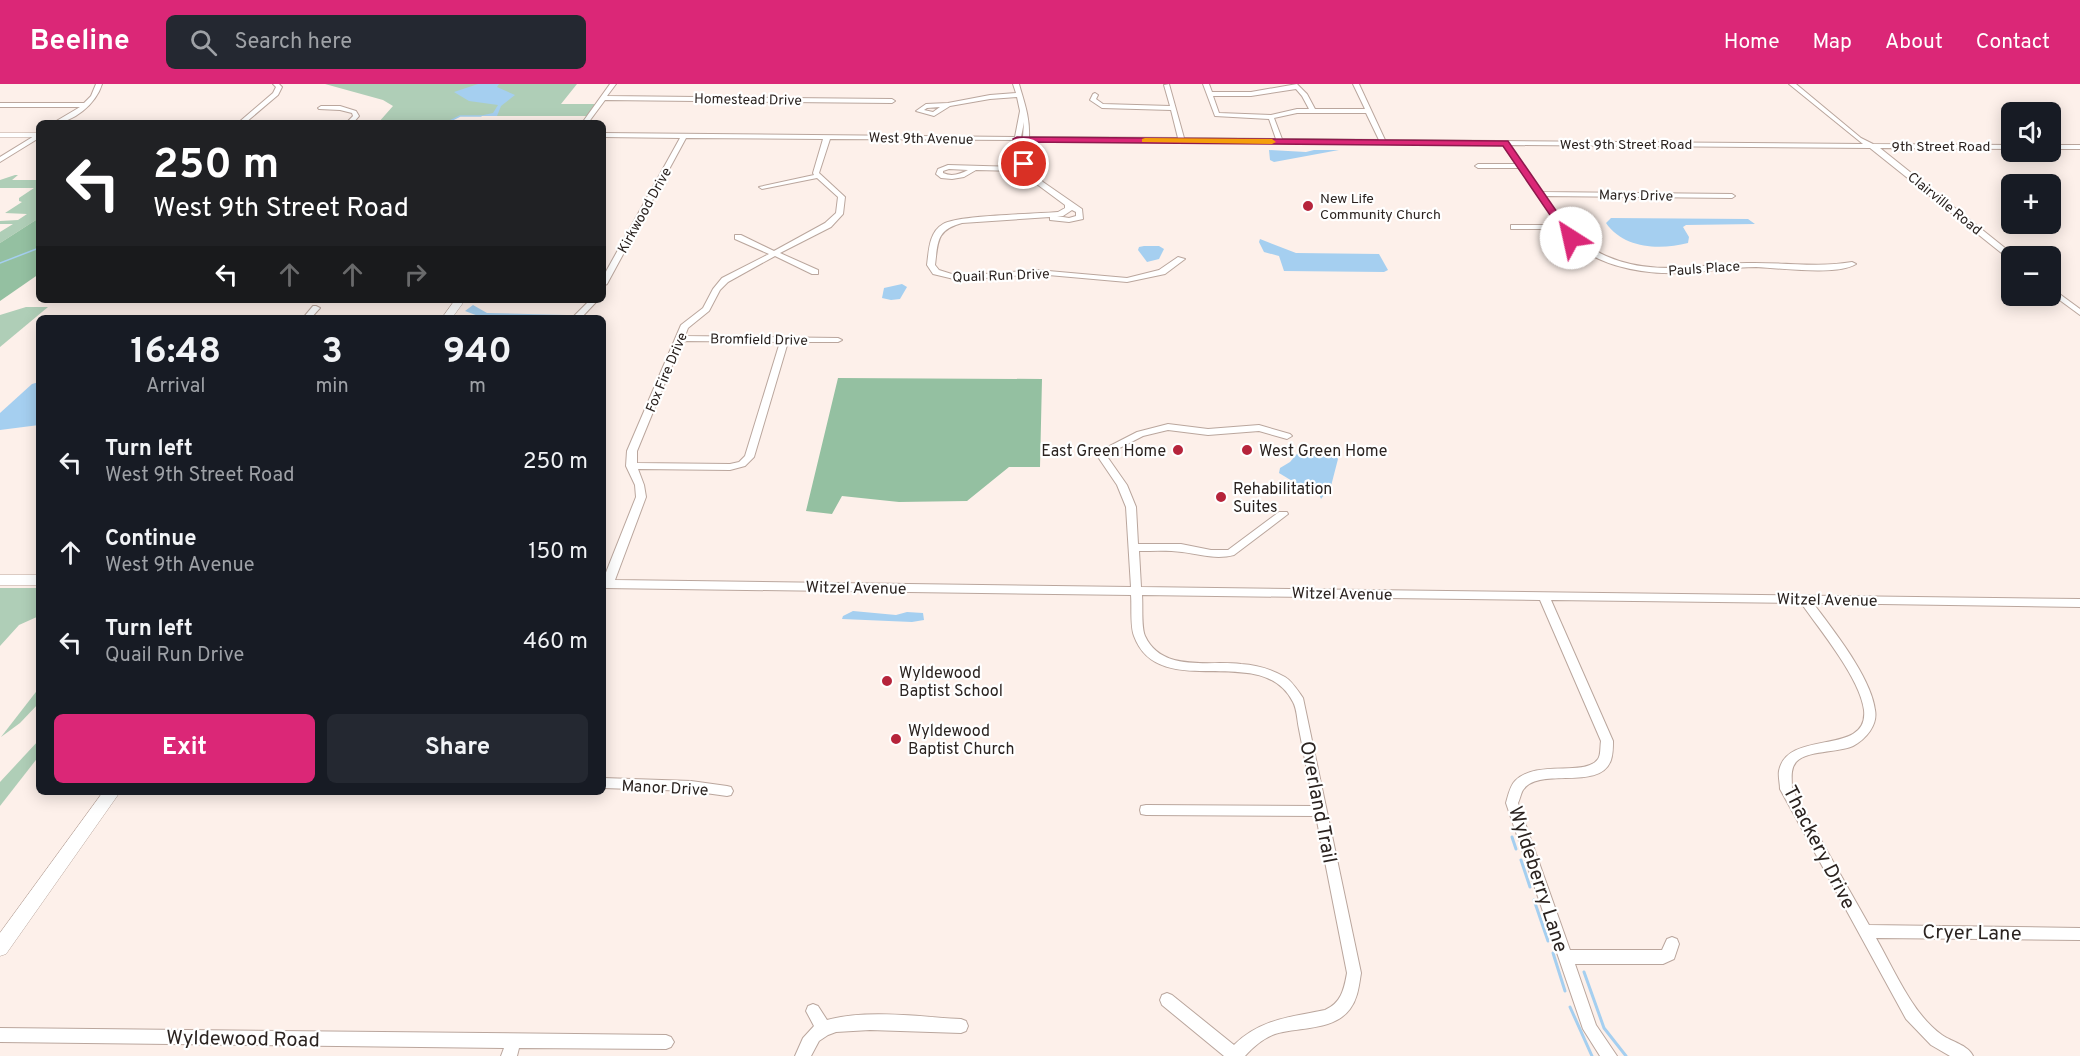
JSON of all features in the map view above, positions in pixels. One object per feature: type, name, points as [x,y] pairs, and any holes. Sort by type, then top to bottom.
[{"type":"main road","points":[[0,135],[36,134]]},
{"type":"main road","points":[[0,580],[36,580]]},
{"type":"main road","points":[[0,948],[110,795]]},
{"type":"street","points":[[62,120],[94,97],[99,84]]},
{"type":"street","points":[[245,120],[276,94],[279,90],[276,84]]},
{"type":"street","points":[[587,120],[613,84]]},
{"type":"street","points":[[1016,84],[1024,109],[1026,139],[1024,167]]},
{"type":"street","points":[[1206,84],[1217,115],[1271,117],[1288,112],[1369,111]]},
{"type":"street","points":[[1356,84],[1383,142]]},
{"type":"street","name":"Clairville Road","points":[[1792,84],[2001,248]]},
{"type":"street","points":[[1167,85],[1182,141]]},
{"type":"street","points":[[1209,94],[1251,94],[1296,86],[1305,95],[1313,111]]},
{"type":"street","points":[[948,105],[990,97],[1020,95]]},
{"type":"street","points":[[1095,95],[1093,100],[1102,106],[1174,108]]},
{"type":"street","name":"Homestead Drive","points":[[603,98],[892,101]]},
{"type":"street","points":[[0,105],[84,105]]},
{"type":"street","points":[[321,108],[340,108],[354,112],[356,114],[351,120]]},
{"type":"street","points":[[1024,109],[1017,139],[1017,153],[1033,178],[1068,204]]},
{"type":"street","points":[[1271,117],[1280,142]]},
{"type":"street","name":"West 9th Avenue","points":[[606,135],[1383,142]]},
{"type":"street","points":[[0,160],[36,136]]},
{"type":"street","name":"Kirkwood Drive","points":[[606,276],[684,136]]},
{"type":"street","points":[[762,187],[817,176],[815,170],[827,137]]},
{"type":"street","name":"West 9th Street Road","points":[[1383,142],[1870,146]]},
{"type":"street","name":"Pauls Place","points":[[1505,143],[1571,238],[1592,253],[1617,263],[1652,270],[1684,271],[1736,265],[1852,264]]},
{"type":"street","name":"9th Street Road","points":[[1870,146],[2001,147]]},
{"type":"street","points":[[2061,147],[2080,147]]},
{"type":"street","points":[[1478,166],[1521,166]]},
{"type":"street","points":[[973,169],[1024,167]]},
{"type":"street","name":"Fox Fire Drive","points":[[631,466],[632,451],[688,322],[706,309],[725,280],[828,225],[839,214],[842,201],[840,194],[817,176]]},
{"type":"street","name":"Marys Drive","points":[[1540,194],[1731,196]]},
{"type":"street","name":"Quail Run Drive","points":[[1068,204],[1069,209],[1064,213],[962,221],[946,225],[935,237],[933,268],[936,272],[950,278],[1037,272],[1127,280],[1162,272],[1181,259]]},
{"type":"street","name":"Quail Run Drive","points":[[1046,216],[1065,220],[1080,217],[1079,211],[1068,204]]},
{"type":"street","points":[[1514,227],[1562,227]]},
{"type":"street","points":[[738,237],[815,272]]},
{"type":"street","points":[[2061,298],[2080,313]]},
{"type":"street","points":[[579,315],[591,303]]},
{"type":"street","points":[[310,315],[316,308]]},
{"type":"street","name":"Bromfield Drive","points":[[680,338],[838,340]]},
{"type":"street","points":[[606,582],[641,497],[640,482],[631,466],[730,467],[746,461],[785,339]]},
{"type":"street","name":"Overland Trail","points":[[1235,1056],[1258,1035],[1272,1028],[1332,1016],[1349,998],[1353,986],[1354,973],[1299,701],[1289,685],[1271,673],[1260,669],[1182,666],[1154,657],[1147,650],[1139,635],[1131,507],[1127,496],[1101,454],[1140,434],[1168,427],[1208,432],[1259,428],[1287,436]]},
{"type":"street","points":[[1133,547],[1181,548],[1211,554],[1230,553],[1284,514]]},
{"type":"street","name":"Witzel Avenue","points":[[606,584],[2080,603]]},
{"type":"street","name":"Wyldeberry Lane","points":[[1544,596],[1607,741],[1608,750],[1606,758],[1595,769],[1585,772],[1531,775],[1517,785],[1513,794],[1514,812],[1590,1029],[1609,1056]]},
{"type":"street","name":"Thackery Drive","points":[[1804,599],[1864,689],[1871,711],[1866,729],[1859,736],[1837,746],[1813,748],[1795,756],[1785,770],[1784,779],[1792,801],[1911,1014],[1936,1040],[1965,1056]]},
{"type":"street","name":"Manor Drive","points":[[606,783],[691,786],[727,791]]},
{"type":"street","points":[[1146,810],[1321,811]]},
{"type":"street","name":"Cryer Lane","points":[[1864,931],[2080,934]]},
{"type":"street","points":[[1564,957],[1663,957],[1669,954],[1672,944]]},
{"type":"street","points":[[1167,1000],[1235,1056]]},
{"type":"street","points":[[813,1011],[824,1028]]},
{"type":"street","points":[[803,1056],[808,1042],[824,1028],[843,1023],[961,1026]]},
{"type":"street","name":"Wyldewood Road","points":[[0,1035],[511,1049],[666,1042]]},
{"type":"green space","points":[[325,84],[577,84],[561,104],[598,104],[590,116],[460,116],[452,120],[381,120],[393,106],[383,100]]},
{"type":"green space","points":[[18,175],[12,180],[36,180],[36,220],[0,243],[0,232],[13,224],[0,224],[0,221],[18,220],[27,214],[5,213],[22,202],[19,198],[34,188],[0,188],[0,180]]},
{"type":"green space","points":[[36,220],[36,276],[0,301],[0,243]]},
{"type":"green space","points":[[26,307],[48,307],[0,347],[0,315]]},
{"type":"green space","points":[[838,378],[1042,379],[1040,467],[1009,467],[967,501],[899,502],[842,496],[832,514],[806,511]]},
{"type":"green space","points":[[0,588],[36,588],[36,617],[19,625],[0,646]]},
{"type":"green space","points":[[36,692],[36,706],[20,723],[1,737]]},
{"type":"green space","points":[[36,743],[36,760],[0,806],[0,782]]},
{"type":"water","points":[[478,84],[499,84],[497,87],[515,95],[501,106],[497,116],[479,116],[493,113],[498,105],[469,101],[454,92]]},
{"type":"water","points":[[1269,150],[1306,152],[1339,150],[1274,162],[1270,160]]},
{"type":"water","points":[[1611,218],[1748,219],[1755,224],[1686,225],[1683,227],[1689,237],[1688,243],[1654,247],[1632,243],[1622,238],[1606,223]]},
{"type":"water","points":[[1260,239],[1296,253],[1379,254],[1388,270],[1384,272],[1284,271],[1279,256],[1264,252],[1259,242]]},
{"type":"water","points":[[1159,246],[1164,249],[1159,259],[1147,262],[1138,250],[1139,247]]},
{"type":"water","points":[[902,284],[907,287],[900,299],[882,298],[884,288]]},
{"type":"water","points":[[473,305],[487,313],[567,315],[476,315],[465,311]]},
{"type":"water","points":[[36,383],[36,425],[0,430],[0,413]]},
{"type":"water","points":[[1318,445],[1333,451],[1338,459],[1331,486],[1321,499],[1319,494],[1307,490],[1279,473],[1280,468],[1290,462],[1303,447]]},
{"type":"water","points":[[853,611],[896,615],[907,612],[923,613],[924,620],[912,622],[842,619],[843,616]]},
{"type":"waterway","points":[[452,120],[460,116],[481,116]]},
{"type":"waterway","points":[[0,263],[36,249]]},
{"type":"waterway","points":[[1512,837],[1516,849]]},
{"type":"waterway","points":[[1521,860],[1530,887]]},
{"type":"waterway","points":[[1534,900],[1548,941]]},
{"type":"waterway","points":[[1553,953],[1565,991]]},
{"type":"waterway","points":[[1584,972],[1604,1028],[1626,1056]]},
{"type":"waterway","points":[[1570,1007],[1592,1056]]},
{"type":"slow traffic","points":[[1145,141],[1272,142]]},
{"type":"place","name":"New Life Community Church","points":[[1308,206]]},
{"type":"place","name":"East Green Home","points":[[1178,450]]},
{"type":"place","name":"West Green Home","points":[[1247,450]]},
{"type":"place","name":"Rehabilitation Suites","points":[[1221,497]]},
{"type":"place","name":"Wyldewood Baptist School","points":[[887,681]]},
{"type":"place","name":"Wyldewood Baptist Church","points":[[896,739]]},
{"type":"route","points":[[1024,164],[1024,166],[1018,159],[1017,139],[1505,143],[1571,238]]}]
